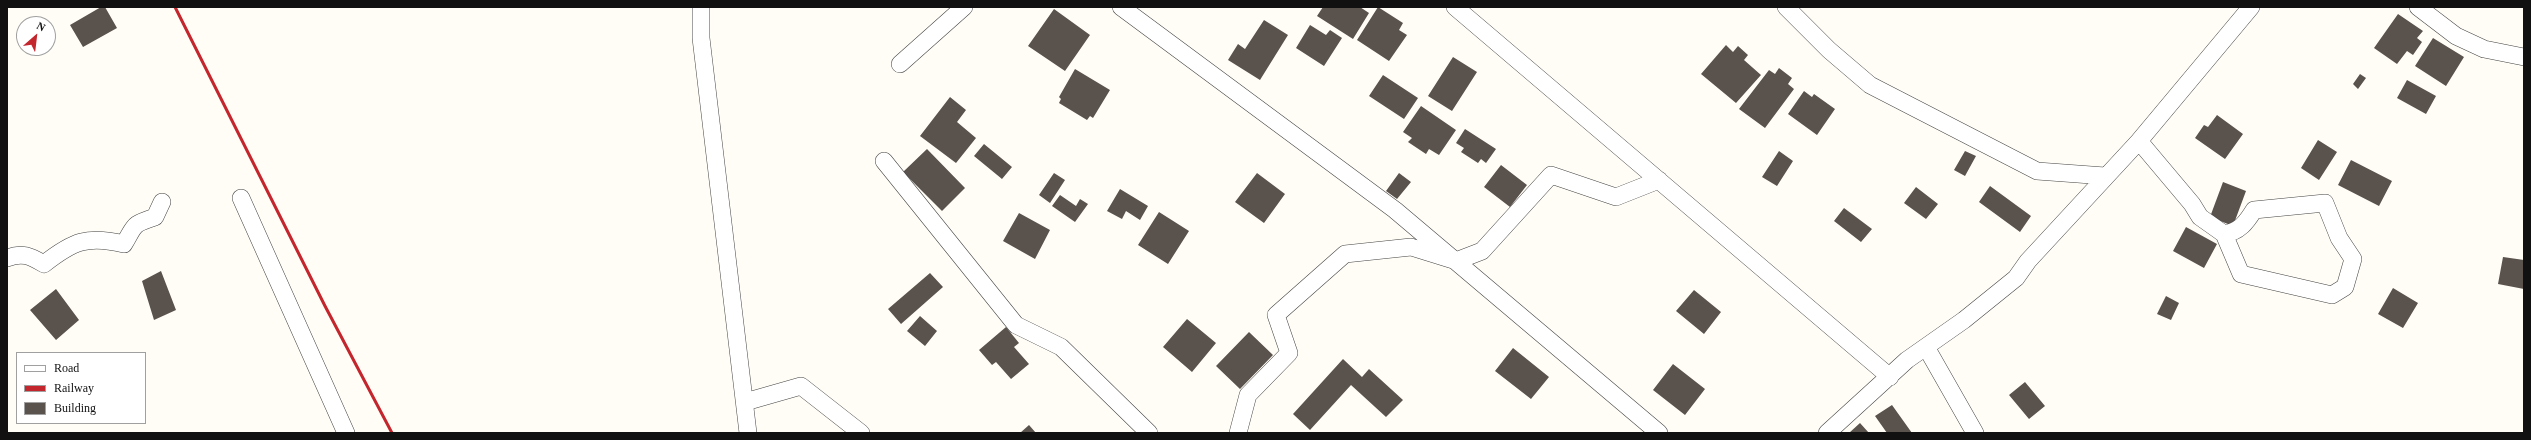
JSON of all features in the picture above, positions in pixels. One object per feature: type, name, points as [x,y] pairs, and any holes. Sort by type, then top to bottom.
[{"type":"street","points":[[701,7],[701,38],[748,433]]},
{"type":"street","points":[[900,64],[964,7]]},
{"type":"street","points":[[1121,7],[1395,210],[1659,433]]},
{"type":"street","points":[[1455,7],[1890,377]]},
{"type":"street","points":[[1786,7],[1829,50],[1870,85],[2037,171],[2105,176]]},
{"type":"street","points":[[1827,433],[1907,360],[1964,320],[2016,278],[2028,260],[2139,141],[2251,7]]},
{"type":"street","points":[[2418,7],[2456,36],[2484,49],[2524,57]]},
{"type":"street","points":[[2139,141],[2192,204],[2200,217],[2224,234],[2241,274],[2332,295],[2345,287],[2353,259],[2339,238],[2326,203],[2254,210],[2246,222],[2235,233],[2224,234]]},
{"type":"street","points":[[884,161],[1016,325],[1061,347],[1149,433]]},
{"type":"street","points":[[1238,433],[1248,395],[1289,353],[1276,315],[1345,254],[1411,247],[1456,261],[1482,251],[1551,175],[1616,197],[1659,180]]},
{"type":"street","points":[[241,198],[346,433]]},
{"type":"street","points":[[7,258],[19,253],[31,256],[44,264],[70,248],[91,238],[124,244],[128,233],[135,224],[155,218],[162,202]]},
{"type":"street","points":[[1926,347],[1975,433]]},
{"type":"street","points":[[745,402],[801,386],[861,433]]},
{"type":"building","points":[[101,7],[105,7],[117,28],[83,47],[70,25]]},
{"type":"building","points":[[1323,7],[1360,7],[1369,13],[1353,39],[1317,16]]},
{"type":"building","points":[[1378,7],[1403,23],[1399,30],[1407,35],[1389,61],[1357,40]]},
{"type":"building","points":[[1054,9],[1090,35],[1065,71],[1028,46]]},
{"type":"building","points":[[2398,14],[2423,31],[2417,38],[2422,42],[2413,55],[2407,51],[2397,64],[2374,48]]},
{"type":"building","points":[[1264,20],[1288,35],[1260,80],[1228,60],[1238,44],[1245,49]]},
{"type":"building","points":[[1310,25],[1326,35],[1330,30],[1342,38],[1324,66],[1296,48]]},
{"type":"building","points":[[2433,38],[2464,57],[2446,86],[2415,66]]},
{"type":"building","points":[[1726,45],[1733,52],[1738,46],[1748,55],[1744,60],[1761,75],[1736,103],[1701,74]]},
{"type":"building","points":[[1453,57],[1477,72],[1452,111],[1428,96]]},
{"type":"building","points":[[1779,68],[1792,78],[1788,84],[1794,89],[1765,128],[1739,109],[1769,70],[1775,74]]},
{"type":"building","points":[[1075,69],[1110,90],[1093,118],[1090,116],[1087,120],[1059,103],[1061,99],[1059,97]]},
{"type":"building","points":[[2360,74],[2366,78],[2358,89],[2353,84]]},
{"type":"building","points":[[1383,75],[1418,98],[1404,119],[1369,96]]},
{"type":"building","points":[[2407,80],[2436,96],[2426,114],[2397,98]]},
{"type":"building","points":[[1804,91],[1812,97],[1814,94],[1835,109],[1817,135],[1788,114]]},
{"type":"building","points":[[950,97],[966,110],[957,122],[976,138],[956,163],[920,136]]},
{"type":"building","points":[[1421,106],[1456,130],[1439,155],[1429,149],[1426,154],[1408,142],[1412,138],[1403,132]]},
{"type":"building","points":[[2217,115],[2243,134],[2225,159],[2195,138],[2204,125],[2208,127]]},
{"type":"building","points":[[1465,129],[1496,149],[1486,163],[1481,159],[1478,163],[1461,152],[1464,148],[1456,143]]},
{"type":"building","points":[[2318,140],[2337,152],[2319,180],[2301,168]]},
{"type":"building","points":[[984,144],[1012,167],[1002,179],[974,156]]},
{"type":"building","points":[[927,149],[965,188],[942,211],[903,172]]},
{"type":"building","points":[[1779,151],[1793,161],[1777,186],[1762,177]]},
{"type":"building","points":[[1965,151],[1976,156],[1965,176],[1954,170]]},
{"type":"building","points":[[2351,160],[2392,181],[2379,206],[2338,185]]},
{"type":"building","points":[[1501,165],[1527,185],[1510,207],[1484,187]]},
{"type":"building","points":[[1054,173],[1065,180],[1050,203],[1039,195]]},
{"type":"building","points":[[1257,173],[1285,194],[1264,223],[1235,202]]},
{"type":"building","points":[[1399,173],[1411,182],[1397,199],[1386,191]]},
{"type":"building","points":[[2223,182],[2246,191],[2233,226],[2210,217]]},
{"type":"building","points":[[1990,186],[2031,216],[2020,232],[1979,202]]},
{"type":"building","points":[[1916,187],[1938,204],[1926,219],[1904,203]]},
{"type":"building","points":[[1120,189],[1148,206],[1140,220],[1126,211],[1122,219],[1107,211]]},
{"type":"building","points":[[1060,195],[1076,206],[1080,199],[1088,204],[1075,222],[1052,206]]},
{"type":"building","points":[[1844,208],[1872,229],[1861,242],[1834,221]]},
{"type":"building","points":[[1159,212],[1189,231],[1168,264],[1138,245]]},
{"type":"building","points":[[1019,213],[1050,230],[1035,259],[1003,241]]},
{"type":"building","points":[[2186,227],[2217,244],[2204,268],[2173,251]]},
{"type":"building","points":[[2503,257],[2524,260],[2524,289],[2498,284]]},
{"type":"building","points":[[161,271],[176,310],[154,320],[142,281]]},
{"type":"building","points":[[930,273],[943,287],[901,324],[888,309]]},
{"type":"building","points":[[2393,288],[2418,303],[2403,328],[2378,314]]},
{"type":"building","points":[[56,289],[79,320],[56,340],[30,310]]},
{"type":"building","points":[[1694,290],[1721,312],[1704,334],[1676,311]]},
{"type":"building","points":[[2166,296],[2179,303],[2171,320],[2157,314]]},
{"type":"building","points":[[920,316],[937,331],[925,346],[907,331]]},
{"type":"building","points":[[1187,319],[1216,343],[1192,372],[1163,347]]},
{"type":"building","points":[[1006,327],[1019,343],[1014,347],[1029,364],[1011,379],[996,362],[992,365],[979,350]]},
{"type":"building","points":[[1249,332],[1273,355],[1240,389],[1216,366]]},
{"type":"building","points":[[1513,348],[1549,377],[1531,399],[1495,371]]},
{"type":"building","points":[[1343,359],[1362,377],[1369,369],[1403,400],[1386,417],[1351,385],[1310,430],[1293,414]]},
{"type":"building","points":[[1673,364],[1705,389],[1685,415],[1653,390]]},
{"type":"building","points":[[2025,382],[2045,406],[2029,419],[2009,395]]},
{"type":"building","points":[[1892,405],[1912,433],[1887,433],[1875,416]]},
{"type":"building","points":[[1860,423],[1869,433],[1849,433]]},
{"type":"building","points":[[1029,425],[1036,433],[1020,433]]},
{"type":"railway","points":[[175,7],[325,306],[392,433]]}]
